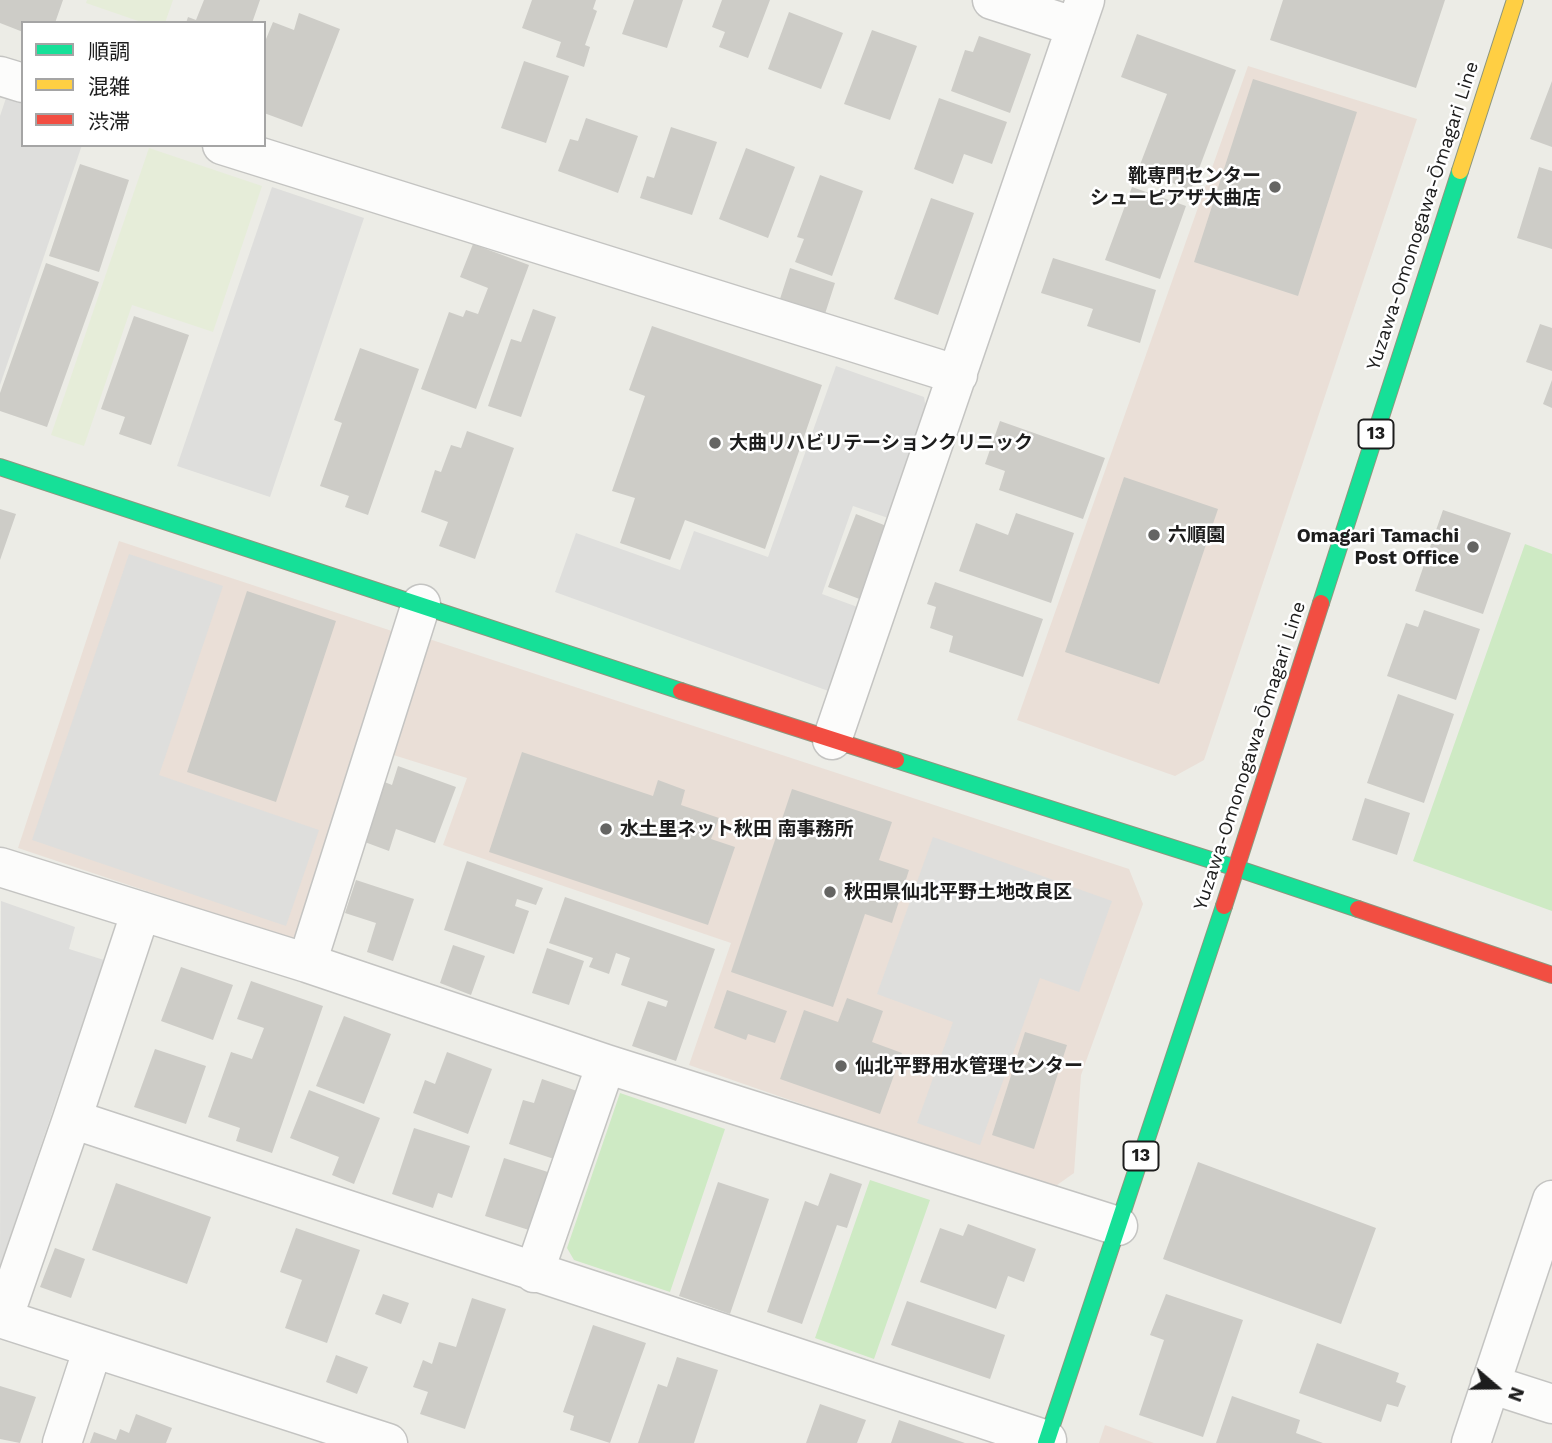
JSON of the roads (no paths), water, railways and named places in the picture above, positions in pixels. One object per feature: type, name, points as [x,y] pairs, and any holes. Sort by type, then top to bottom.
[{"type":"street","points":[[832,740],[1080,14],[992,0]]},
{"type":"street","name":"Yuzawa-Omonogawa-Ōmagari Line","points":[[1046,1442],[1236,868],[1515,0]]},
{"type":"street","points":[[0,76],[21,82]]},
{"type":"street","points":[[228,147],[958,375]]},
{"type":"street","points":[[0,467],[832,740],[1236,868],[1552,975]]},
{"type":"street","points":[[307,963],[421,604]]},
{"type":"street","points":[[0,867],[307,963],[606,1064],[1118,1226]]},
{"type":"street","points":[[141,911],[72,1119],[1,1318],[388,1443]]},
{"type":"street","points":[[534,1273],[606,1064]]},
{"type":"street","points":[[72,1119],[1046,1442]]},
{"type":"street","points":[[1471,1443],[1552,1200]]},
{"type":"street","points":[[62,1443],[93,1348]]},
{"type":"street","points":[[1490,1384],[1552,1404]]},
{"type":"place","name":"靴専門センター シューピアザ大曲店","points":[[1275,187]]},
{"type":"place","name":"大曲リハビリテーションクリニック","points":[[715,443]]},
{"type":"place","name":"六順園","points":[[1154,535]]},
{"type":"place","name":"Omagari Tamachi Post Office","points":[[1473,547]]},
{"type":"place","name":"水土里ネット秋田 南事務所","points":[[606,829]]},
{"type":"place","name":"秋田県仙北平野土地改良区","points":[[830,892]]},
{"type":"place","name":"仙北平野用水管理センター","points":[[841,1066]]}]
